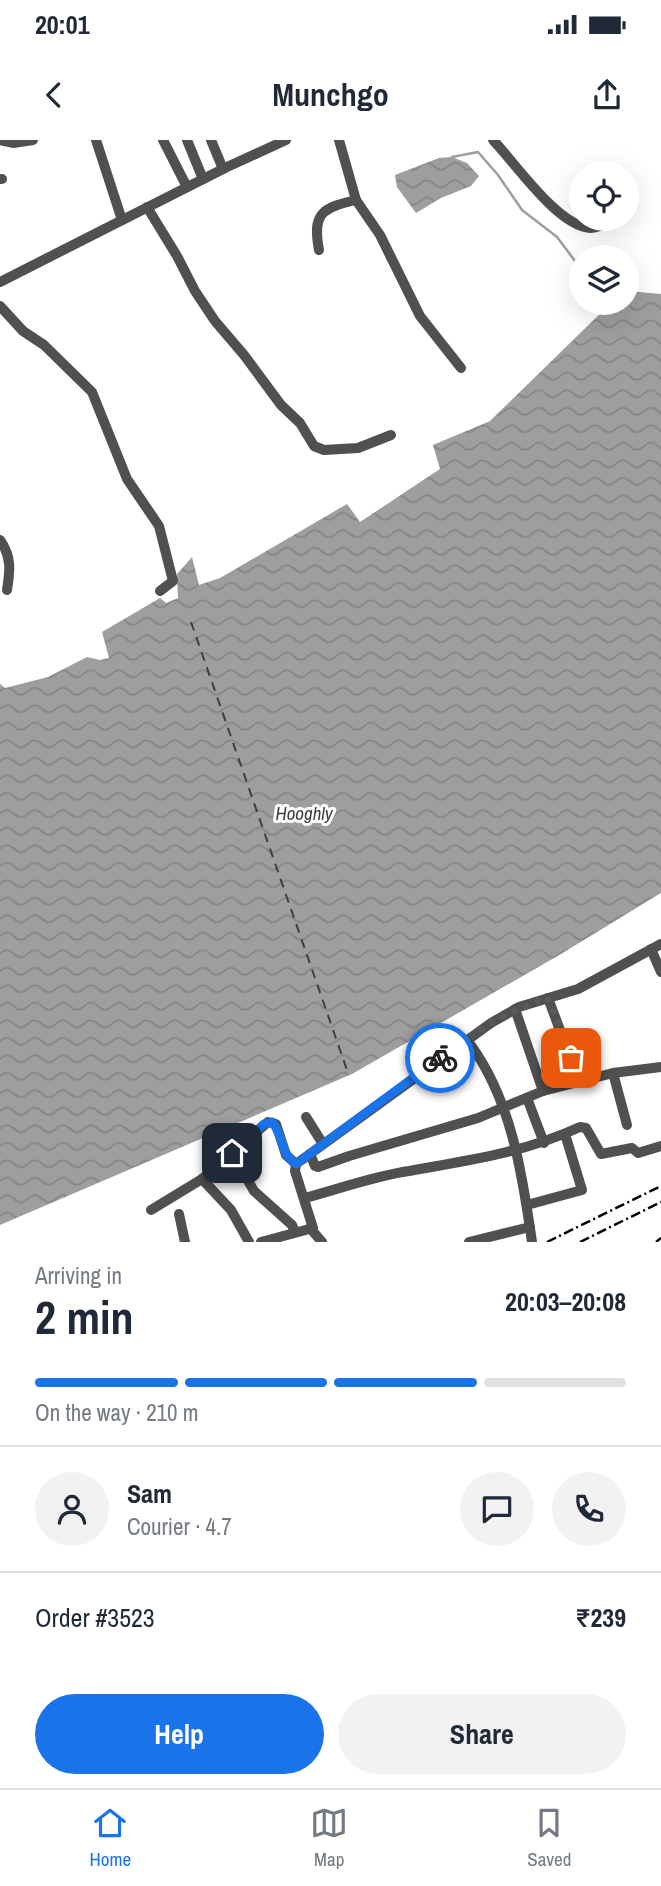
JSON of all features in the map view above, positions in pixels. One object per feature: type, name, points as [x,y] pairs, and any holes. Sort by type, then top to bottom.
[{"type":"street","points":[[0,140],[13,143],[33,140]]},
{"type":"street","points":[[96,140],[122,220]]},
{"type":"street","points":[[163,140],[187,187]]},
{"type":"street","points":[[187,140],[203,179]]},
{"type":"street","points":[[211,140],[223,169]]},
{"type":"street","points":[[252,140],[258,153]]},
{"type":"street","points":[[0,282],[286,140]]},
{"type":"street","points":[[339,140],[356,200],[380,235],[420,316],[461,369]]},
{"type":"street","points":[[494,140],[559,214],[569,219]]},
{"type":"street","points":[[319,250],[315,230],[320,214],[331,206],[356,200]]},
{"type":"street","points":[[148,207],[215,321],[281,405],[300,423],[314,446],[324,450],[358,447],[391,435]]},
{"type":"street","points":[[0,306],[23,331],[44,345],[97,400],[110,441],[127,478],[159,526],[173,581],[160,592]]},
{"type":"street","points":[[0,540],[8,554],[10,566],[7,590]]},
{"type":"street","points":[[261,1242],[292,1236],[313,1228],[295,1171],[296,1164],[467,1040],[515,1009],[578,989],[656,946],[661,972]]},
{"type":"street","points":[[548,998],[570,1057],[575,1059],[583,1079]]},
{"type":"street","points":[[515,1009],[543,1091]]},
{"type":"street","points":[[467,1040],[496,1086],[503,1107],[516,1151],[532,1242]]},
{"type":"street","points":[[310,1154],[318,1167],[478,1118],[543,1091],[583,1079],[661,1066]]},
{"type":"street","points":[[613,1073],[627,1125]]},
{"type":"street","points":[[527,1098],[544,1143]]},
{"type":"street","points":[[306,1117],[323,1144]]},
{"type":"street","points":[[151,1210],[202,1179],[264,1124],[272,1122],[278,1128],[286,1155],[296,1164]]},
{"type":"street","points":[[305,1198],[407,1171],[516,1151],[544,1143],[580,1127],[586,1128],[600,1152],[604,1154],[632,1149],[638,1153],[661,1146]]},
{"type":"street","points":[[527,1205],[583,1190],[565,1134]]},
{"type":"street","points":[[232,1153],[254,1191],[292,1225],[292,1236]]},
{"type":"street","points":[[202,1179],[231,1210],[249,1242]]},
{"type":"street","points":[[179,1214],[185,1242]]},
{"type":"street","points":[[469,1242],[530,1227]]},
{"type":"street","points":[[310,1228],[322,1242]]},
{"type":"water","points":[[452,157],[467,163],[479,176],[471,186],[441,198],[416,213],[397,187],[395,175],[439,158]]},
{"type":"water","name":"Hooghly","points":[[639,292],[661,294],[661,893],[352,1074],[0,1225],[0,684],[5,688],[48,677],[87,657],[100,660],[109,658],[102,632],[160,598],[166,603],[178,598],[177,574],[192,557],[199,585],[220,578],[347,504],[360,522],[440,469],[433,445],[490,421],[599,315],[639,315]]},
{"type":"waterway","points":[[452,157],[478,152],[522,210],[557,237],[569,253]]},
{"type":"ferry route","points":[[191,622],[347,1070]]},
{"type":"railway","points":[[547,1242],[661,1186]]},
{"type":"railway","points":[[580,1242],[661,1202]]},
{"type":"railway","points":[[656,1242],[661,1238]]},
{"type":"way so far","points":[[440,1058],[519,1007],[548,998],[571,1058]]},
{"type":"route","points":[[232,1153],[264,1124],[272,1122],[278,1128],[286,1155],[296,1164],[440,1058]]}]
